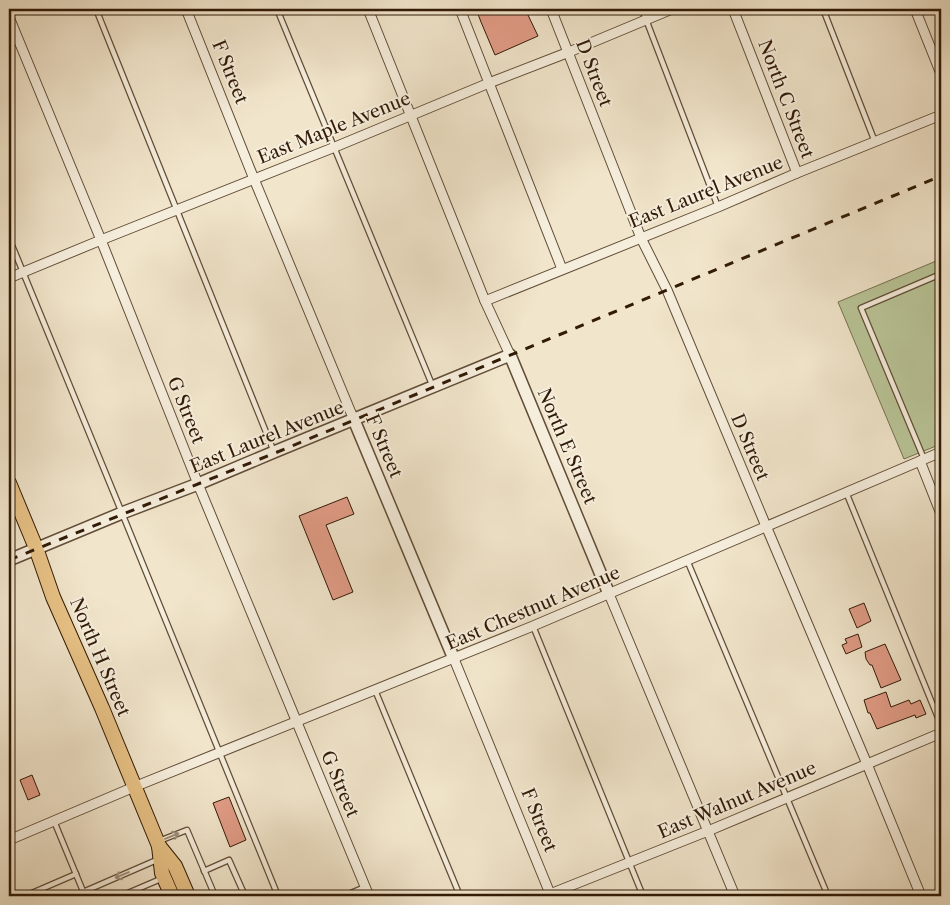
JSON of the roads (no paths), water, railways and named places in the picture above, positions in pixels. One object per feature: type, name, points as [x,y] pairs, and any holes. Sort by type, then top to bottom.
[{"type":"highway","name":"North H Street","points":[[9,483],[36,548],[53,597],[159,849],[162,873],[172,896]]},
{"type":"highway","name":"North H Street","points":[[159,849],[175,866],[188,896]]},
{"type":"street","name":"F Street","points":[[186,9],[254,179],[454,659],[549,895]]},
{"type":"street","name":"North E Street","points":[[368,9],[485,300],[510,355],[735,896]]},
{"type":"street","points":[[460,9],[562,269]]},
{"type":"street","name":"D Street","points":[[551,9],[641,238],[667,290],[921,896]]},
{"type":"street","name":"East Maple Avenue","points":[[9,278],[672,9]]},
{"type":"street","name":"North C Street","points":[[733,9],[797,173]]},
{"type":"street","points":[[915,9],[941,74]]},
{"type":"street","name":"G Street","points":[[9,17],[102,240],[198,484],[367,892]]},
{"type":"street","name":"East Laurel Avenue","points":[[485,300],[941,115]]},
{"type":"street","name":"East Laurel Avenue","points":[[9,560],[510,355]]},
{"type":"street","name":"East Chestnut Avenue","points":[[9,840],[220,752],[454,659],[941,452]]},
{"type":"street","points":[[922,460],[941,514]]},
{"type":"street","name":"East Walnut Avenue","points":[[549,895],[708,831],[941,733]]},
{"type":"lane","points":[[96,9],[274,452]]},
{"type":"lane","points":[[278,9],[434,387]]},
{"type":"lane","points":[[642,9],[718,207]]},
{"type":"lane","points":[[823,9],[875,142]]},
{"type":"lane","points":[[9,238],[278,896]]},
{"type":"lane","points":[[922,460],[861,308],[941,274]]},
{"type":"lane","points":[[846,492],[941,725]]},
{"type":"lane","points":[[687,560],[828,896]]},
{"type":"lane","points":[[533,626],[643,896]]},
{"type":"lane","points":[[375,690],[460,896]]},
{"type":"lane","points":[[54,821],[84,894],[188,830],[215,896]]},
{"type":"lane","points":[[204,871],[229,860],[245,896]]},
{"type":"lane","points":[[25,896],[76,874]]},
{"type":"lane","points":[[121,896],[164,878]]},
{"type":"lane","points":[[344,896],[367,892]]},
{"type":"railway","points":[[9,560],[275,453],[941,176]]}]
